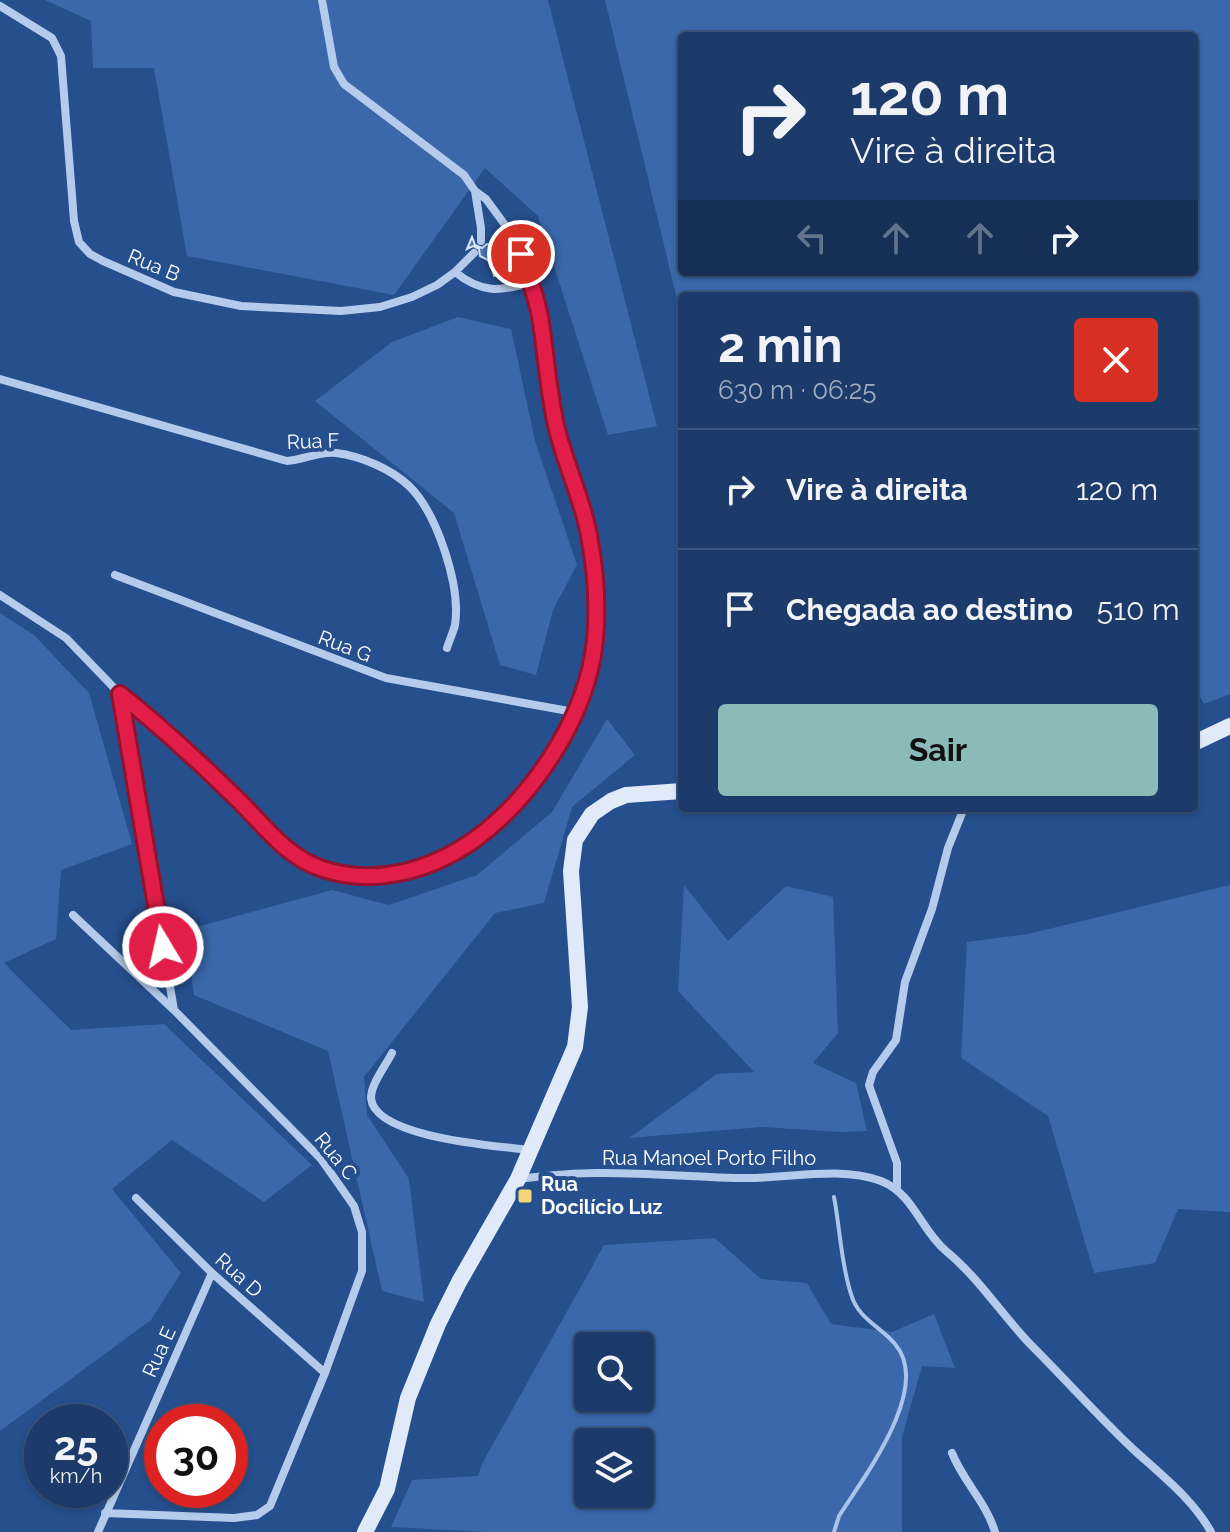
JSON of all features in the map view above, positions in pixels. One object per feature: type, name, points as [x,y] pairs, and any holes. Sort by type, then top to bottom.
[{"type":"main road","points":[[1198,741],[1230,726]]},
{"type":"main road","points":[[365,1532],[387,1489],[408,1398],[438,1324],[518,1179],[578,1036],[578,976],[571,871],[575,840],[583,823],[611,801],[626,795],[678,791]]},
{"type":"street","points":[[322,0],[334,67],[344,84],[464,175],[516,240]]},
{"type":"street","name":"Rua B","points":[[0,6],[52,38],[61,56],[74,221],[79,242],[90,254],[103,261],[174,292],[207,301],[241,306],[341,311],[380,307],[412,297],[455,272],[474,253]]},
{"type":"street","points":[[475,191],[481,241]]},
{"type":"street","points":[[0,595],[66,638],[120,694],[153,720],[235,796],[272,836],[302,859],[320,868],[366,876],[411,872],[442,860],[485,832],[524,795],[545,768],[574,712],[588,677],[596,607],[589,531],[554,418],[540,315],[521,254]]},
{"type":"street","points":[[455,272],[469,283],[484,289],[531,283]]},
{"type":"street","name":"Rua F","points":[[0,379],[287,461],[333,452],[390,472],[410,487],[421,502],[431,518],[446,558],[454,586],[455,605],[455,625],[447,648]]},
{"type":"street","name":"Rua G","points":[[115,575],[386,678],[574,712]]},
{"type":"street","points":[[120,694],[174,1010]]},
{"type":"street","points":[[962,812],[905,982],[896,1040],[870,1080],[871,1091],[897,1163],[897,1189],[907,1198],[939,1244],[976,1278],[1029,1343],[1199,1511],[1211,1532]]},
{"type":"street","name":"Rua C","points":[[73,915],[174,1010],[321,1159],[354,1206],[362,1232],[362,1271],[325,1373],[270,1506],[257,1515],[234,1518],[105,1513]]},
{"type":"street","points":[[392,1053],[372,1092],[371,1102],[384,1119],[398,1127],[440,1136],[530,1150]]},
{"type":"street","name":"Rua Manoel Porto Filho","points":[[518,1179],[597,1173],[735,1178],[829,1174],[865,1177],[897,1189]]},
{"type":"street","name":"Rua D","points":[[136,1198],[212,1273],[325,1373]]},
{"type":"street","name":"Rua E","points":[[98,1532],[212,1273]]},
{"type":"street","points":[[952,1453],[958,1468],[989,1515],[995,1532]]},
{"type":"shaded area","points":[[45,0],[548,0],[657,426],[608,435],[538,216],[485,168],[394,295],[187,256],[154,68],[93,68],[91,21]]},
{"type":"shaded area","points":[[605,0],[1230,0],[1230,694],[1204,704],[1198,693],[1198,292],[678,292],[678,303]]},
{"type":"shaded area","points":[[458,317],[511,329],[535,441],[577,565],[553,610],[536,675],[500,665],[454,513],[315,401],[392,342]]},
{"type":"shaded area","points":[[0,613],[34,635],[89,693],[132,844],[61,870],[56,939],[4,963],[71,1030],[164,1024],[312,1165],[264,1202],[172,1140],[112,1189],[181,1273],[151,1320],[37,1404],[24,1404],[24,1413],[0,1431]]},
{"type":"shaded area","points":[[607,719],[635,755],[572,807],[544,903],[495,913],[364,1077],[367,1115],[409,1179],[424,1302],[382,1291],[328,1051],[194,995],[185,930],[332,890],[389,905],[477,875],[552,812]]},
{"type":"shaded area","points":[[684,885],[728,941],[786,886],[833,897],[838,1033],[813,1063],[856,1083],[867,1131],[762,1127],[629,1138],[717,1074],[754,1072],[678,991]]},
{"type":"shaded area","points":[[1230,885],[1230,1212],[1178,1209],[1155,1263],[1094,1273],[1048,1116],[961,1058],[967,942],[1028,934]]},
{"type":"shaded area","points":[[715,1238],[761,1279],[807,1283],[831,1324],[892,1332],[934,1314],[955,1368],[922,1366],[902,1437],[902,1532],[486,1532],[391,1527],[412,1480],[478,1476],[604,1245]]},
{"type":"building","points":[[524,236],[531,248],[518,248],[515,257],[506,261],[508,275],[494,276],[492,262],[480,256],[479,249],[473,246],[467,249],[472,237],[475,245],[482,248],[487,244],[503,247],[510,243],[518,247]]},
{"type":"waterway","points":[[834,1197],[845,1271],[854,1303],[895,1344],[904,1362],[906,1384],[890,1432],[839,1516],[834,1532]]},
{"type":"place","name":"Rua Docilício Luz","points":[[525,1196]]},
{"type":"route","points":[[163,947],[120,694],[153,720],[235,796],[272,836],[302,859],[320,868],[366,876],[411,872],[442,860],[485,832],[524,795],[545,768],[574,712],[588,677],[593,653],[596,607],[593,558],[589,531],[554,418],[540,315],[521,254]]}]
